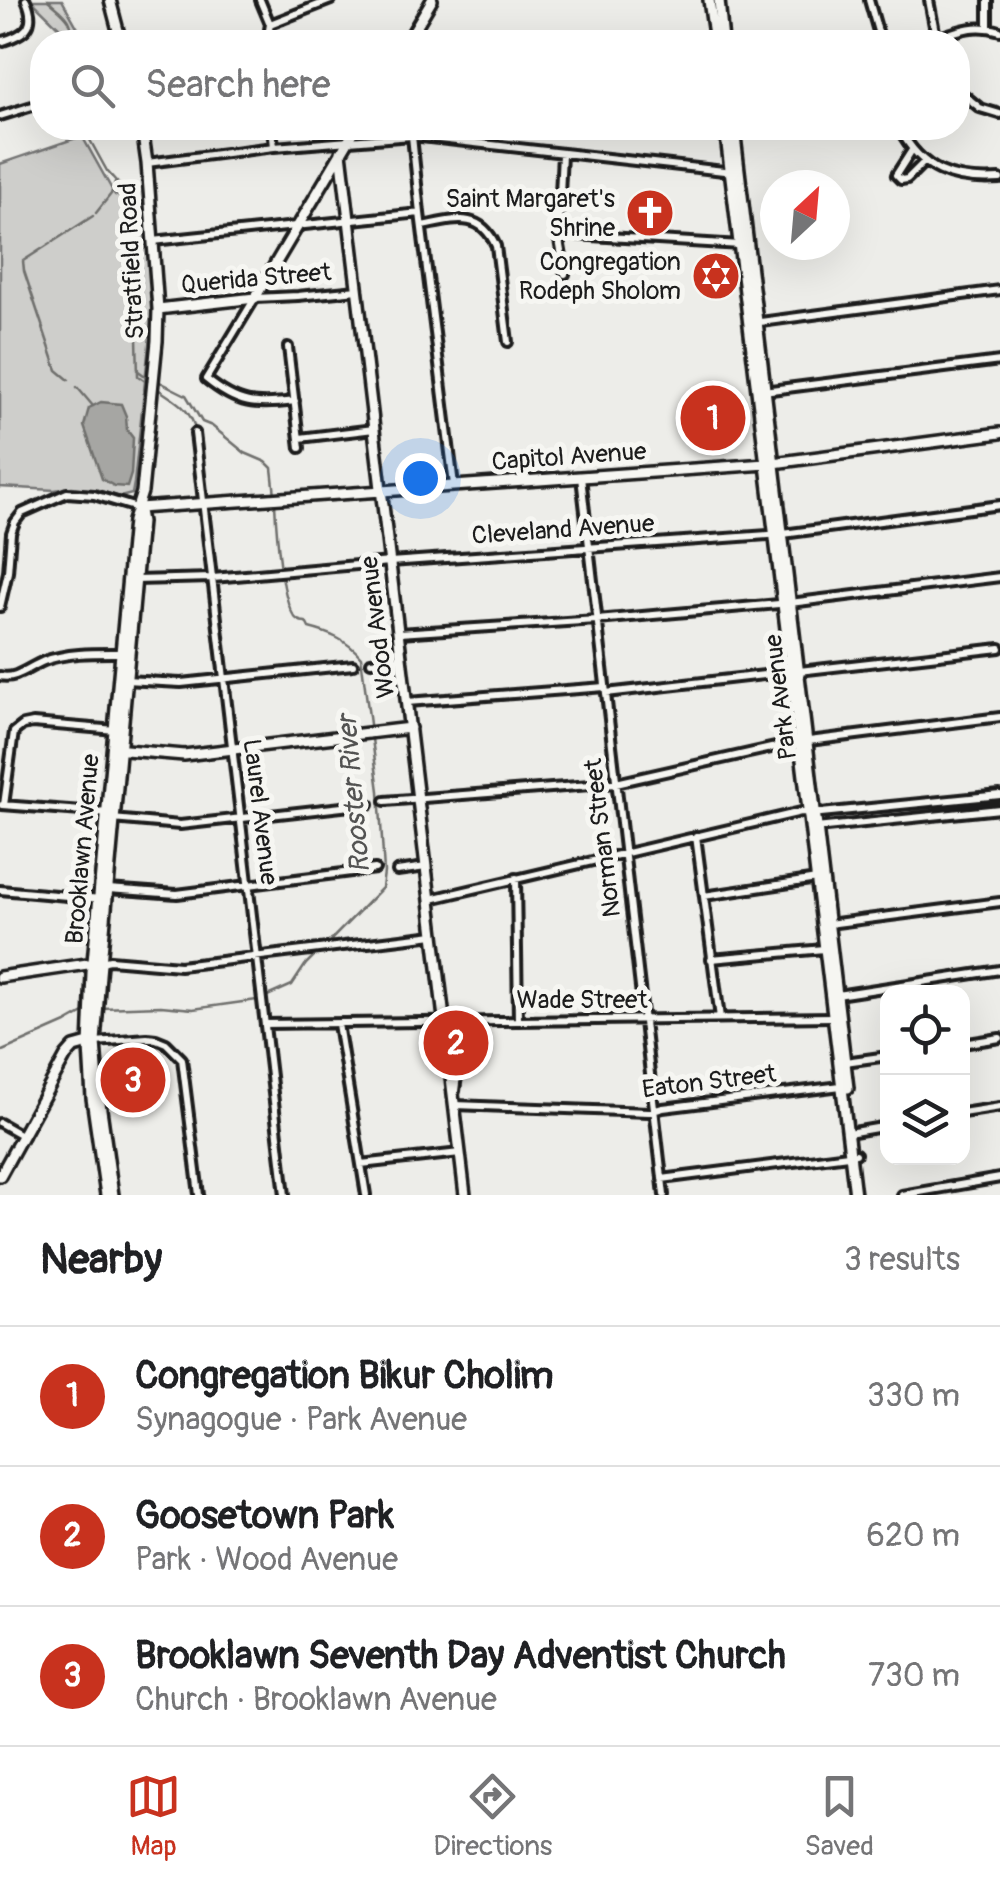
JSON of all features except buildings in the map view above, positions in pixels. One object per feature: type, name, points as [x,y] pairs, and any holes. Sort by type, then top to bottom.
[{"type":"main road","points":[[111,0],[119,30]]},
{"type":"main road","points":[[415,30],[432,0]]},
{"type":"main road","points":[[709,0],[719,30]]},
{"type":"main road","points":[[716,30],[718,0]]},
{"type":"main road","name":"Stratfield Road","points":[[144,140],[158,309],[152,392]]},
{"type":"main road","name":"Park Avenue","points":[[727,140],[738,194],[858,1195]]},
{"type":"main road","name":"Park Avenue","points":[[734,140],[735,172]]},
{"type":"main road","points":[[255,298],[348,141]]},
{"type":"main road","name":"Wood Avenue","points":[[341,152],[465,1195]]},
{"type":"main road","name":"Querida Street","points":[[158,309],[255,298]]},
{"type":"main road","name":"Brooklawn Avenue","points":[[110,1195],[92,1098],[93,1019],[132,580],[133,521],[139,508],[152,392]]},
{"type":"main road","name":"Capitol Avenue","points":[[139,508],[771,463],[1000,433]]},
{"type":"main road","points":[[116,749],[184,755],[410,728]]},
{"type":"main road","name":"Park Avenue","points":[[825,924],[824,949],[834,995]]},
{"type":"main road","points":[[0,977],[97,963]]},
{"type":"main road","points":[[0,1176],[66,1056],[74,1047],[92,1042]]},
{"type":"street","points":[[0,42],[16,37],[29,24],[31,10],[26,0]]},
{"type":"street","points":[[260,0],[269,30]]},
{"type":"street","points":[[270,24],[331,0]]},
{"type":"street","points":[[869,0],[878,30]]},
{"type":"street","points":[[928,0],[935,30]]},
{"type":"street","points":[[988,0],[988,27]]},
{"type":"street","points":[[959,30],[988,27],[1000,31]]},
{"type":"street","points":[[970,100],[980,108],[1000,114]]},
{"type":"street","points":[[0,116],[30,107]]},
{"type":"street","points":[[273,140],[274,147]]},
{"type":"street","points":[[147,163],[361,140]]},
{"type":"street","points":[[412,140],[454,485]]},
{"type":"street","points":[[445,140],[735,172]]},
{"type":"street","points":[[906,140],[924,162],[953,176],[1000,179]]},
{"type":"street","points":[[912,150],[896,176],[907,179],[924,162]]},
{"type":"street","points":[[562,154],[558,234],[565,274]]},
{"type":"street","points":[[153,241],[420,213]]},
{"type":"street","points":[[422,226],[467,220],[480,224],[490,234],[496,246],[508,342]]},
{"type":"street","points":[[558,234],[744,245]]},
{"type":"street","name":"Querida Street","points":[[255,298],[358,290]]},
{"type":"street","points":[[753,323],[1000,290]]},
{"type":"street","points":[[255,298],[206,378],[236,399],[261,405],[295,401]]},
{"type":"street","points":[[288,347],[300,448]]},
{"type":"street","points":[[762,391],[1000,360]]},
{"type":"street","points":[[300,438],[374,429]]},
{"type":"street","name":"Laurel Avenue","points":[[195,433],[285,1195]]},
{"type":"street","name":"Norman Street","points":[[581,477],[664,1195]]},
{"type":"street","points":[[0,607],[10,540],[22,513],[67,493],[94,495],[139,508]]},
{"type":"street","name":"Cleveland Avenue","points":[[132,580],[213,578],[778,534],[1000,506]]},
{"type":"street","points":[[0,539],[10,540]]},
{"type":"street","points":[[399,632],[786,604],[1000,578]]},
{"type":"street","points":[[407,702],[795,673],[1000,648]]},
{"type":"street","points":[[0,676],[10,678],[62,656],[126,653]]},
{"type":"street","points":[[371,662],[402,658]]},
{"type":"street","points":[[122,680],[181,684],[353,665]]},
{"type":"street","points":[[386,801],[616,783],[803,742],[1000,717]]},
{"type":"street","points":[[118,731],[33,723],[18,728],[14,732],[2,805],[180,825],[369,804]]},
{"type":"street","points":[[431,899],[696,835],[811,812],[1000,795]]},
{"type":"street","points":[[814,828],[1000,809]]},
{"type":"street","points":[[696,835],[720,1018]]},
{"type":"street","points":[[397,871],[426,867]]},
{"type":"street","points":[[0,890],[176,894],[375,870]]},
{"type":"street","points":[[516,878],[518,1020]]},
{"type":"street","points":[[704,896],[820,879]]},
{"type":"street","points":[[825,924],[1000,902]]},
{"type":"street","points":[[97,963],[110,960],[180,966],[435,935]]},
{"type":"street","points":[[712,959],[824,949]]},
{"type":"street","points":[[834,995],[1000,970]]},
{"type":"street","name":"Wade Street","points":[[265,1024],[836,1016]]},
{"type":"street","name":"Wood Avenue","points":[[454,1101],[464,1021]]},
{"type":"street","points":[[338,1024],[366,1195]]},
{"type":"street","points":[[970,1043],[1000,1038]]},
{"type":"street","points":[[92,1042],[156,1039],[182,1060],[199,1195]]},
{"type":"street","points":[[842,1062],[880,1057]]},
{"type":"street","name":"Eaton Street","points":[[454,1101],[649,1112],[844,1085]]},
{"type":"street","points":[[970,1112],[1000,1106]]},
{"type":"street","points":[[0,1123],[23,1136]]},
{"type":"street","points":[[850,1132],[880,1127]]},
{"type":"street","points":[[361,1164],[460,1152]]},
{"type":"street","points":[[662,1179],[853,1154]]},
{"type":"street","points":[[902,1195],[1000,1178]]},
{"type":"street","points":[[962,1184],[964,1195]]},
{"type":"shaded area","points":[[31,0],[62,0],[79,30],[62,30]]},
{"type":"shaded area","points":[[70,140],[84,140],[115,195],[146,206],[153,308],[132,494],[120,497],[72,487],[0,487],[0,164]]},
{"type":"shaded area","points":[[101,402],[121,404],[133,438],[127,487],[114,486],[102,479],[84,426],[89,408]]},
{"type":"waterway","name":"Rooster River","points":[[48,0],[63,13],[71,30]]},
{"type":"waterway","name":"Rooster River","points":[[90,140],[107,171],[125,191],[130,205],[126,273],[130,320],[137,337],[138,376],[151,385]]},
{"type":"waterway","points":[[96,213],[115,182]]},
{"type":"waterway","points":[[69,380],[57,370],[23,261],[93,216]]},
{"type":"waterway","name":"Rooster River","points":[[137,370],[148,378]]},
{"type":"waterway","name":"Rooster River","points":[[156,380],[186,395],[202,422],[245,453],[266,462],[272,468],[275,495]]},
{"type":"waterway","points":[[77,387],[93,406]]},
{"type":"waterway","name":"Rooster River","points":[[158,389],[184,408],[194,425]]},
{"type":"waterway","name":"Rooster River","points":[[275,503],[281,566],[292,613],[309,628],[337,638],[361,657],[379,791],[382,888],[324,947]]},
{"type":"waterway","name":"Rooster River","points":[[265,997],[292,985],[318,952]]},
{"type":"waterway","name":"Rooster River","points":[[101,1008],[193,1009],[257,1000]]},
{"type":"waterway","name":"Rooster River","points":[[0,1052],[89,1010]]},
{"type":"place","name":"Saint Margaret's Shrine","points":[[650,213]]},
{"type":"place","name":"Congregation Rodeph Sholom","points":[[716,276]]},
{"type":"place","name":"Congregation Bikur Cholim","points":[[713,418]]},
{"type":"place","name":"Goosetown Park","points":[[456,1043]]},
{"type":"place","name":"Brooklawn Seventh Day Adventist Church","points":[[133,1080]]}]
